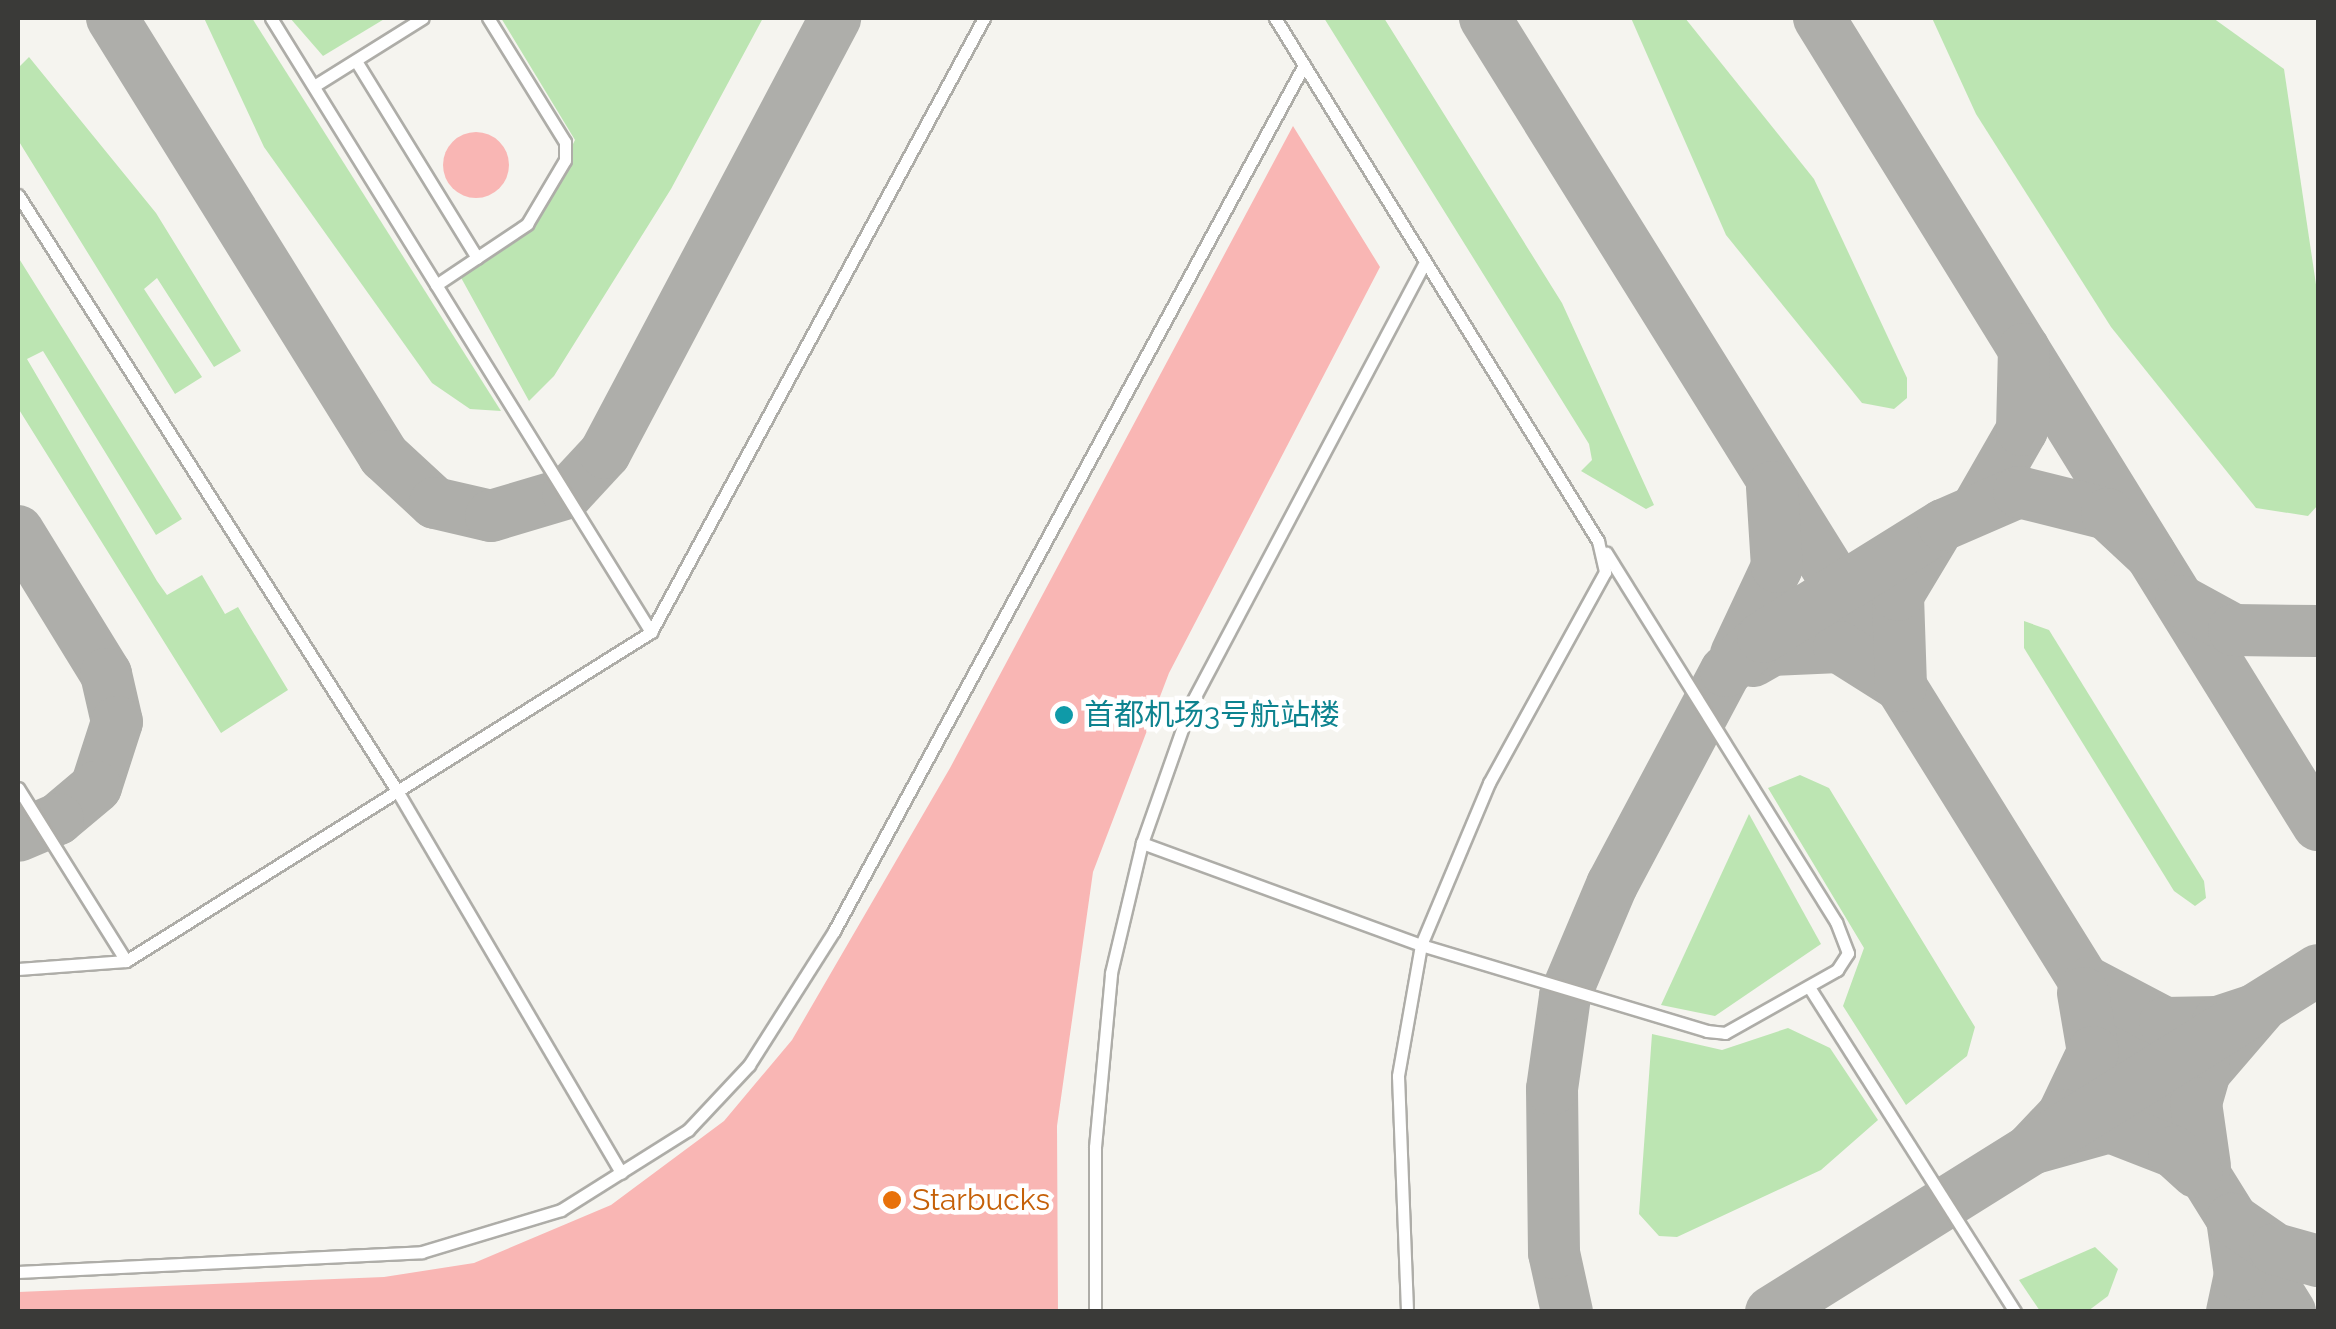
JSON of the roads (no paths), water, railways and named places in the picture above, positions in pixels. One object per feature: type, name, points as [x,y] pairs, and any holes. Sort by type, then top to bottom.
[{"type":"lane","points":[[270,18],[652,632]]},
{"type":"lane","points":[[314,86],[423,18]]},
{"type":"lane","points":[[436,284],[528,224],[566,160],[565,142],[488,18]]},
{"type":"lane","points":[[18,969],[126,961],[652,632],[984,18]]},
{"type":"lane","points":[[1142,843],[1421,946],[1707,1031],[1725,1033],[1837,970],[1845,938],[1275,18]]},
{"type":"lane","points":[[356,60],[477,258]]},
{"type":"lane","points":[[18,1272],[422,1252],[516,1228],[620,1173],[718,1100],[790,1001],[1304,66]]},
{"type":"lane","points":[[18,195],[396,789],[620,1173]]},
{"type":"lane","points":[[1096,1312],[1096,1147],[1112,973],[1142,843],[1192,704],[1425,262]]},
{"type":"lane","points":[[1407,1312],[1397,1096],[1421,946],[1490,783],[1605,572],[1598,541]]},
{"type":"lane","points":[[18,788],[126,961]]},
{"type":"lane","points":[[1809,987],[2015,1312]]},
{"type":"place","name":"首都机场3号航站楼","points":[[1064,715]]},
{"type":"place","name":"Starbucks","points":[[892,1200]]}]
